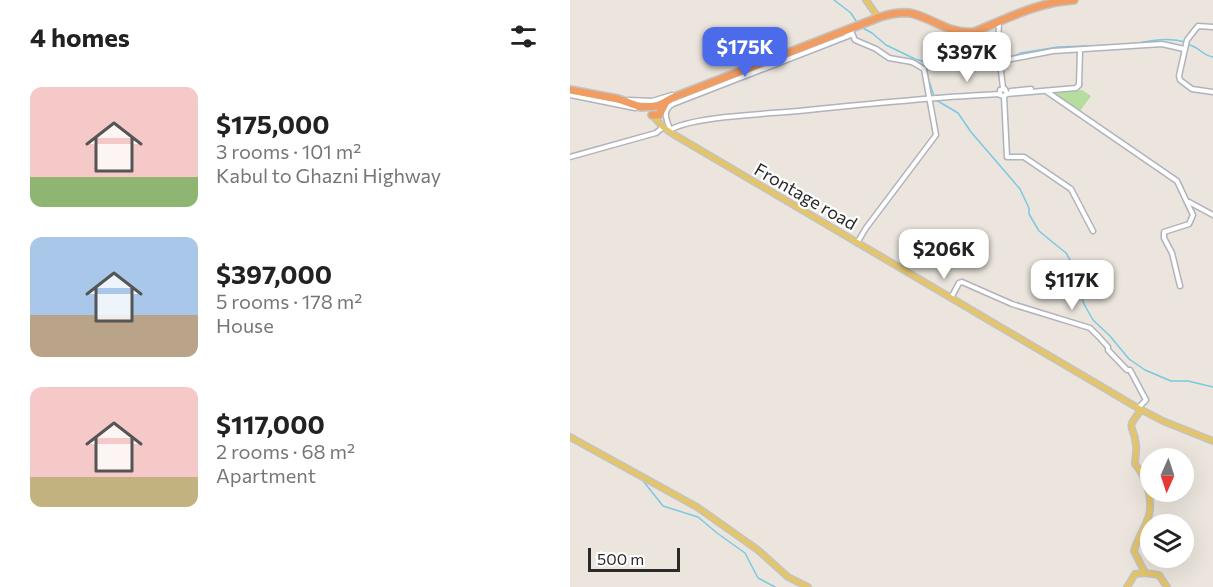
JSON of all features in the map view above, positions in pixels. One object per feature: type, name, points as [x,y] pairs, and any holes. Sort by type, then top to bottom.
[{"type":"highway","points":[[570,91],[635,108],[656,111],[711,84],[879,17],[907,13],[947,30],[966,33],[974,32],[1050,2],[1074,0]]},
{"type":"highway","points":[[656,111],[664,104],[697,92],[711,84],[730,80],[757,66]]},
{"type":"highway","points":[[570,91],[612,98],[656,111]]},
{"type":"main road","points":[[867,0],[879,17]]},
{"type":"main road","name":"Frontage road","points":[[656,111],[667,129],[675,136],[1140,410],[1213,442]]},
{"type":"main road","points":[[857,243],[1140,410],[1130,427],[1136,442],[1135,464],[1148,488],[1149,514],[1134,551],[1145,573]]},
{"type":"main road","points":[[570,437],[697,507],[757,549],[784,574],[808,587]]},
{"type":"main road","points":[[1127,587],[1135,574],[1145,573],[1159,575],[1167,587]]},
{"type":"street","points":[[999,22],[1007,158],[1024,157],[1071,189],[1093,231]]},
{"type":"street","points":[[1213,27],[1198,26],[1187,40],[1180,80],[1192,89],[1213,92]]},
{"type":"street","points":[[850,30],[855,40],[876,49],[889,58],[912,62],[924,69],[933,97],[936,138],[868,225],[857,243]]},
{"type":"street","points":[[1000,60],[1053,51],[1162,44],[1184,48]]},
{"type":"street","points":[[1079,85],[1080,50]]},
{"type":"street","points":[[570,91],[648,102],[711,84]]},
{"type":"street","points":[[1003,92],[1079,85]]},
{"type":"street","points":[[570,158],[667,129],[722,118],[945,95],[1046,91],[1076,88],[1079,85]]},
{"type":"street","points":[[1046,91],[1177,181],[1192,210],[1192,221],[1164,232],[1164,238],[1172,253],[1180,286]]},
{"type":"street","points":[[667,129],[665,115],[668,107],[697,92]]},
{"type":"street","points":[[1188,202],[1213,215]]},
{"type":"street","points":[[951,298],[959,283],[962,282],[1012,304],[1091,329],[1127,370],[1130,370],[1143,390],[1146,400],[1140,410]]},
{"type":"green space","points":[[1082,90],[1091,96],[1079,112],[1055,95],[1056,92]]},
{"type":"waterway","points":[[834,0],[851,13],[858,24]]},
{"type":"waterway","points":[[861,27],[886,45],[931,64],[989,57],[1009,58],[1021,53],[1058,47],[1114,45]]},
{"type":"waterway","points":[[1130,44],[1164,39],[1185,42]]},
{"type":"waterway","points":[[1189,45],[1213,57]]},
{"type":"waterway","points":[[926,70],[928,64]]},
{"type":"waterway","points":[[927,75],[934,96]]},
{"type":"waterway","points":[[936,100],[958,113],[971,132],[1020,189],[1029,208],[1029,214],[1039,231],[1066,253],[1073,265],[1084,304],[1093,320],[1129,359],[1145,370],[1171,381],[1188,381],[1213,387]]},
{"type":"waterway","points":[[644,482],[663,506],[698,517],[745,553],[758,578],[775,587]]}]
